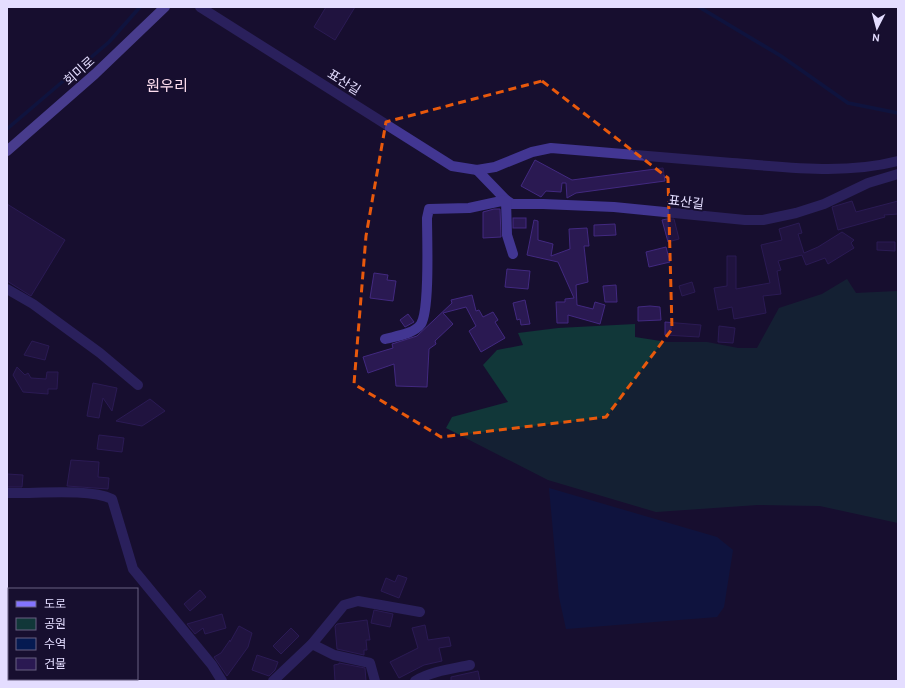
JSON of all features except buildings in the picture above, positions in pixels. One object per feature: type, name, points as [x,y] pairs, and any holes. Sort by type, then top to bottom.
[{"type":"street","name":"회미로","points":[[7,151],[94,74],[165,7]]},
{"type":"street","name":"표산길","points":[[200,7],[452,166],[477,170],[495,167],[532,152],[551,148],[757,165],[843,170],[866,168],[898,161]]},
{"type":"street","points":[[477,170],[506,200],[507,235],[514,254]]},
{"type":"street","name":"표산길","points":[[506,200],[512,204],[614,207],[717,219],[763,220],[796,213],[824,204],[868,183],[898,174]]},
{"type":"street","points":[[385,340],[410,332],[421,324],[426,301],[426,218],[428,209],[469,208],[506,200]]},
{"type":"street","points":[[7,289],[33,304],[100,353],[138,385]]},
{"type":"street","points":[[7,493],[79,492],[102,494],[112,499],[134,568],[212,665],[222,681]]},
{"type":"street","points":[[273,681],[312,644],[344,605],[358,601],[420,612]]},
{"type":"street","points":[[312,644],[334,655],[370,663],[375,681]]},
{"type":"street","points":[[415,681],[439,671],[470,665]]},
{"type":"highlighted area","points":[[542,81],[668,178],[672,329],[606,417],[441,437],[354,384],[366,236],[386,122]]},
{"type":"green space","points":[[847,279],[856,293],[898,291],[898,523],[820,506],[757,505],[656,512],[548,480],[446,428],[452,417],[508,402],[483,365],[497,350],[523,345],[518,333],[558,328],[635,324],[635,337],[667,342],[707,342],[738,348],[757,348],[779,308],[822,294]]},
{"type":"water","points":[[549,488],[717,537],[733,550],[724,607],[717,617],[566,629],[559,597]]},
{"type":"waterway","points":[[7,129],[109,42],[140,7]]},
{"type":"waterway","points":[[699,7],[781,56],[848,103],[898,113]]},
{"type":"district","name":"원우리","points":[[167,86]]}]
